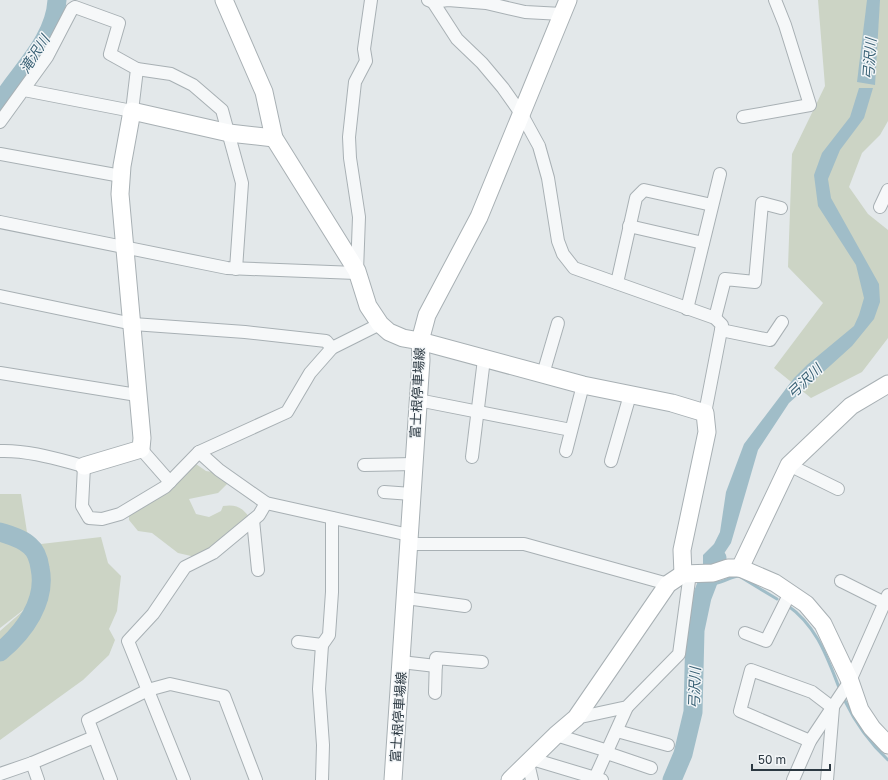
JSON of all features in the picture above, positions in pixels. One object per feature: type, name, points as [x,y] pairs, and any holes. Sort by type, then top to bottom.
[{"type":"street","name":"富士根停車場線","points":[[224,0],[264,92],[274,138],[357,272],[368,306],[380,324],[389,332],[403,338],[420,341],[421,360],[393,780]]},
{"type":"street","points":[[0,222],[124,246],[188,261],[236,269],[357,272],[359,217],[348,137],[355,82],[366,61],[364,49],[371,0]]},
{"type":"street","points":[[430,1],[448,0],[486,3],[525,12],[565,7],[479,217],[427,315],[420,341],[583,385],[672,403],[705,413]]},
{"type":"street","points":[[743,116],[810,105],[785,24],[775,0]]},
{"type":"street","points":[[430,1],[457,39],[482,63],[503,88],[522,115],[541,152],[548,178],[558,241],[563,254],[574,268],[715,318],[722,325],[705,413],[707,432],[682,550],[696,573],[679,654],[627,707],[597,779],[530,761]]},
{"type":"street","points":[[0,122],[47,57],[72,9],[75,7],[119,22],[110,54],[137,69],[171,74],[193,85],[222,110],[242,183],[236,269]]},
{"type":"street","points":[[137,69],[132,111],[121,176],[120,194],[124,246],[133,324],[137,395],[142,438],[141,449],[170,482]]},
{"type":"street","points":[[24,90],[132,111],[229,133],[274,138]]},
{"type":"street","points":[[0,154],[121,176]]},
{"type":"street","points":[[688,309],[720,174]]},
{"type":"street","points":[[617,284],[636,198],[644,190],[712,205]]},
{"type":"street","points":[[880,207],[888,190]]},
{"type":"street","points":[[715,318],[725,279],[755,282],[762,203],[781,208]]},
{"type":"street","points":[[629,226],[703,243]]},
{"type":"street","points":[[0,296],[133,324],[245,332],[319,340],[326,341],[332,348]]},
{"type":"street","points":[[721,330],[770,340],[782,322]]},
{"type":"street","points":[[543,374],[558,323]]},
{"type":"street","points":[[84,466],[82,506],[89,518],[102,520],[120,514],[165,487],[199,452],[287,412],[310,373],[332,348],[380,324]]},
{"type":"street","points":[[472,457],[484,359]]},
{"type":"street","points":[[0,372],[137,395]]},
{"type":"street","points":[[740,568],[789,465],[851,406],[888,384]]},
{"type":"street","points":[[566,450],[583,385]]},
{"type":"street","points":[[611,461],[630,395]]},
{"type":"street","points":[[418,400],[477,413],[571,430]]},
{"type":"street","points":[[0,451],[10,450],[45,456],[84,466],[141,449]]},
{"type":"street","points":[[199,452],[219,470],[266,503],[332,518],[409,539],[524,544],[668,584]]},
{"type":"street","points":[[364,465],[414,464]]},
{"type":"street","points":[[789,465],[838,489]]},
{"type":"street","points":[[384,492],[412,494]]},
{"type":"street","points":[[184,780],[128,641],[153,614],[185,568],[213,553],[253,520],[266,503]]},
{"type":"street","points":[[322,780],[323,744],[319,689],[322,645],[329,635],[332,592],[332,518]]},
{"type":"street","points":[[253,520],[258,570]]},
{"type":"street","points":[[510,780],[556,735],[576,718],[668,584],[696,573],[728,568],[740,568],[775,583],[806,604],[823,624],[850,681],[860,710],[872,728],[888,744]]},
{"type":"street","points":[[793,780],[810,741],[850,681],[886,599],[841,581]]},
{"type":"street","points":[[745,633],[766,641],[790,593]]},
{"type":"street","points":[[406,598],[465,606]]},
{"type":"street","points":[[298,642],[322,645]]},
{"type":"street","points":[[435,693],[436,658],[482,662]]},
{"type":"street","points":[[401,662],[436,666]]},
{"type":"street","points":[[810,741],[740,711],[751,670],[812,692],[833,708]]},
{"type":"street","points":[[112,780],[88,720],[148,690],[170,684],[224,696],[256,780]]},
{"type":"street","points":[[576,718],[627,707]]},
{"type":"street","points":[[827,780],[833,708]]},
{"type":"street","points":[[617,731],[668,745]]},
{"type":"street","points":[[556,735],[650,768]]},
{"type":"street","points":[[0,774],[32,763],[94,737]]},
{"type":"street","points":[[530,761],[532,780]]},
{"type":"street","points":[[32,763],[38,780]]},
{"type":"green space","points":[[818,0],[888,0],[888,121],[880,135],[862,153],[849,187],[868,214],[888,230],[888,338],[862,372],[811,398],[774,368],[823,303],[788,267],[792,154],[825,86]]},
{"type":"green space","points":[[196,464],[206,471],[219,473],[228,483],[218,493],[189,499],[196,514],[209,517],[221,511],[223,506],[231,505],[244,511],[249,517],[200,558],[178,553],[152,533],[138,531],[129,520],[129,510]]},
{"type":"green space","points":[[0,494],[21,494],[27,532],[41,544],[101,537],[108,563],[121,576],[117,611],[109,629],[115,640],[109,655],[83,680],[0,740],[0,631],[31,604],[0,628]]},
{"type":"water","points":[[867,0],[880,0],[875,85],[857,82]]},
{"type":"water","points":[[859,88],[873,88],[864,118],[840,150],[828,179],[831,198],[879,284],[880,302],[874,319],[852,346],[789,403],[758,450],[731,543],[713,570],[703,571],[703,555],[714,544],[720,532],[726,492],[744,444],[794,378],[807,365],[854,326],[859,315],[864,298],[856,265],[818,206],[814,175],[822,153],[850,117]]},
{"type":"waterway","name":"滝沢川","points":[[0,103],[44,41],[55,15],[57,0]]},
{"type":"waterway","name":"滝沢川","points":[[0,532],[20,539],[32,548],[36,553],[39,562],[41,580],[37,604],[32,615],[17,635],[0,652]]},
{"type":"waterway","name":"弓沢川","points":[[672,780],[683,754],[693,712],[695,630],[702,597],[717,558]]},
{"type":"waterway","points":[[707,583],[711,584],[739,576],[777,599]]},
{"type":"waterway","points":[[787,605],[797,613],[814,632],[840,690]]},
{"type":"waterway","points":[[845,701],[864,732],[888,760]]}]
